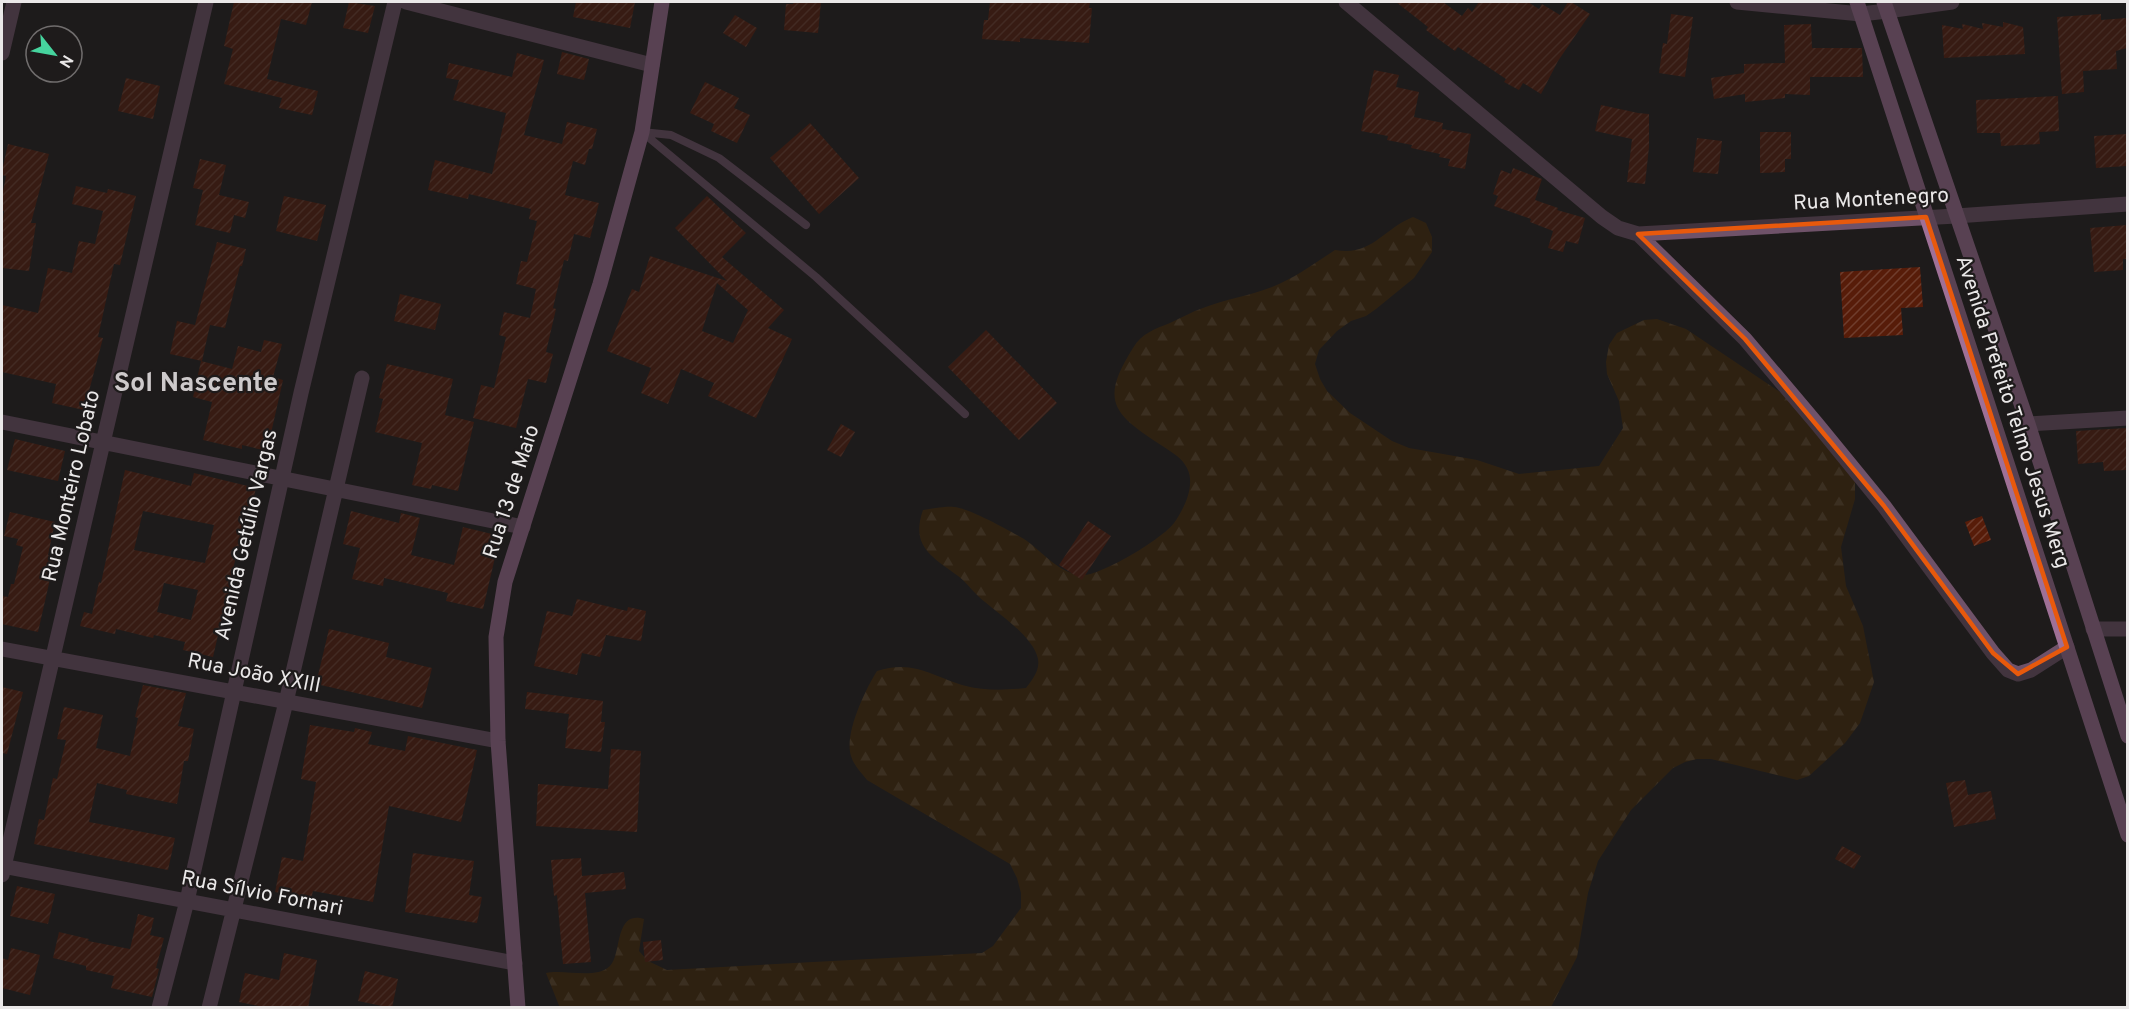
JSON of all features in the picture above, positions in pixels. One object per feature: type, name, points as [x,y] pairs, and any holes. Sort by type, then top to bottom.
[{"type":"main road","name":"Rua 13 de Maio","points":[[518,1008],[498,741],[496,637],[505,582],[600,284],[642,132],[662,2]]},
{"type":"main road","name":"Avenida Prefeito Telmo Jesus Merg","points":[[1885,6],[2028,424],[2127,736]]},
{"type":"main road","name":"Avenida Prefeito Telmo Jesus Merg","points":[[1859,8],[2127,835]]},
{"type":"street","points":[[2,53],[14,2]]},
{"type":"street","name":"Rua Monteiro Lobato","points":[[2,869],[206,2]]},
{"type":"street","name":"Avenida Getúlio Vargas","points":[[159,1008],[187,901],[282,478],[395,2]]},
{"type":"street","points":[[406,2],[652,65]]},
{"type":"street","name":"Rua Montenegro","points":[[1346,2],[1602,217],[1618,228],[1638,234],[2127,204]]},
{"type":"street","points":[[1737,2],[1859,8],[1952,2]]},
{"type":"street","points":[[1638,234],[1745,339],[1774,373],[1884,506],[2008,670],[2018,674],[2031,670],[2067,647]]},
{"type":"street","points":[[209,1008],[286,702],[362,378]]},
{"type":"street","points":[[2028,424],[2127,418]]},
{"type":"street","points":[[2,422],[523,527]]},
{"type":"street","points":[[2093,629],[2127,629]]},
{"type":"street","name":"Rua João XXIII","points":[[2,649],[498,741]]},
{"type":"street","name":"Rua Sílvio Fornari","points":[[2,869],[187,901],[515,963]]},
{"type":"lane","points":[[642,132],[670,135],[718,158],[806,225]]},
{"type":"lane","points":[[642,132],[816,277],[965,414]]},
{"type":"highlighted area","points":[[1926,217],[2067,647],[2018,674],[1993,653],[1884,506],[1745,339],[1638,234]]},
{"type":"green space","points":[[1413,217],[1426,223],[1432,237],[1432,252],[1414,278],[1366,316],[1351,321],[1337,331],[1319,350],[1315,364],[1327,391],[1350,413],[1392,441],[1409,448],[1477,460],[1519,474],[1599,466],[1623,428],[1619,401],[1607,374],[1606,362],[1609,345],[1617,333],[1644,320],[1657,319],[1686,329],[1823,421],[1855,471],[1855,499],[1841,547],[1846,586],[1863,626],[1874,682],[1860,723],[1845,743],[1809,776],[1797,780],[1711,759],[1697,759],[1673,768],[1631,810],[1598,861],[1588,893],[1577,957],[1551,1007],[560,1008],[546,973],[588,973],[604,970],[614,960],[623,927],[634,918],[644,919],[639,951],[648,961],[667,970],[982,953],[993,946],[1021,908],[1021,893],[1010,864],[867,780],[851,756],[850,736],[853,724],[877,671],[902,667],[913,668],[966,686],[996,690],[1026,688],[1037,671],[1038,659],[1035,650],[1021,632],[926,550],[919,533],[923,510],[950,507],[969,511],[1024,539],[1060,568],[1077,575],[1094,573],[1133,554],[1158,538],[1174,523],[1185,504],[1190,482],[1185,464],[1134,426],[1123,416],[1117,406],[1116,382],[1122,367],[1140,339],[1149,332],[1194,311],[1280,283],[1335,250],[1347,251],[1368,246]]},
{"type":"building","points":[[234,2],[312,2],[306,25],[281,19],[267,79],[318,91],[312,115],[279,108],[282,98],[224,84],[233,49],[224,46]]},
{"type":"building","points":[[349,2],[375,6],[368,33],[343,28]]},
{"type":"building","points":[[576,2],[635,2],[630,28],[573,17]]},
{"type":"building","points":[[821,2],[818,33],[784,30],[786,4]]},
{"type":"building","points":[[990,2],[1090,2],[1089,8],[1092,8],[1089,43],[1020,38],[1020,42],[982,39],[984,20],[988,20]]},
{"type":"building","points":[[1396,2],[1443,2],[1462,16],[1468,8],[1472,12],[1479,2],[1528,2],[1539,9],[1542,4],[1560,15],[1568,2],[1571,2],[1590,14],[1558,61],[1541,94],[1523,83],[1519,90],[1504,82],[1506,79],[1458,47],[1455,51],[1426,30],[1428,27]]},
{"type":"building","points":[[1671,14],[1693,17],[1685,77],[1659,73],[1663,43],[1667,44]]},
{"type":"building","points":[[2101,14],[2101,20],[2127,18],[2127,48],[2116,51],[2117,69],[2083,71],[2084,92],[2062,94],[2057,17]]},
{"type":"building","points":[[735,15],[757,28],[746,47],[723,33]]},
{"type":"building","points":[[2003,22],[2023,27],[2025,54],[1944,58],[1942,25],[1963,29],[1962,24],[1983,29],[1982,23],[2003,27]]},
{"type":"building","points":[[1811,24],[1812,48],[1862,48],[1863,77],[1810,77],[1810,95],[1785,94],[1785,98],[1745,102],[1745,94],[1714,99],[1711,78],[1744,73],[1744,64],[1785,63],[1784,25]]},
{"type":"building","points":[[562,52],[589,59],[584,80],[557,74]]},
{"type":"building","points":[[517,53],[544,60],[524,135],[562,144],[567,122],[597,129],[585,165],[573,161],[565,195],[599,203],[590,238],[574,234],[568,261],[564,260],[546,352],[553,354],[546,383],[528,379],[516,428],[473,418],[481,385],[494,388],[506,337],[499,335],[504,312],[530,318],[536,289],[516,284],[521,261],[527,262],[537,221],[529,219],[531,209],[469,194],[468,199],[428,190],[435,160],[492,174],[506,113],[453,100],[459,80],[446,78],[449,63],[512,77]]},
{"type":"building","points":[[1374,70],[1399,75],[1396,87],[1419,92],[1414,117],[1443,123],[1442,129],[1471,134],[1465,169],[1448,166],[1450,159],[1439,157],[1440,154],[1387,140],[1388,136],[1361,131]]},
{"type":"building","points":[[126,78],[160,86],[153,119],[118,111]]},
{"type":"building","points":[[705,82],[739,98],[734,108],[750,115],[737,143],[711,131],[714,124],[690,113]]},
{"type":"building","points":[[2058,96],[2059,131],[2039,132],[2040,144],[2001,146],[2000,133],[1977,133],[1976,100]]},
{"type":"building","points":[[1601,105],[1649,114],[1649,147],[1645,184],[1627,182],[1632,139],[1595,131]]},
{"type":"building","points":[[810,123],[859,178],[819,214],[770,158]]},
{"type":"building","points":[[1760,132],[1791,132],[1791,159],[1785,159],[1785,172],[1760,173]]},
{"type":"building","points":[[2127,134],[2127,166],[2096,168],[2094,136]]},
{"type":"building","points":[[1697,138],[1722,141],[1718,174],[1693,172]]},
{"type":"building","points":[[8,144],[49,154],[31,223],[36,223],[29,271],[2,268],[4,211],[2,211],[2,196],[6,176],[2,175],[2,171]]},
{"type":"building","points":[[200,159],[226,165],[219,195],[249,202],[245,218],[234,215],[230,233],[195,225],[203,190],[193,188]]},
{"type":"building","points":[[1513,168],[1542,179],[1535,200],[1558,208],[1557,210],[1585,218],[1578,244],[1566,241],[1563,252],[1548,248],[1553,231],[1530,222],[1531,219],[1494,206],[1498,196],[1493,194],[1501,170],[1511,174]]},
{"type":"building","points":[[76,186],[107,193],[108,189],[136,196],[120,265],[114,264],[98,337],[103,338],[84,410],[52,403],[56,384],[2,372],[2,305],[38,313],[48,268],[72,273],[79,241],[95,244],[103,211],[72,204]]},
{"type":"building","points":[[284,196],[326,205],[317,241],[276,231]]},
{"type":"building","points":[[707,196],[746,233],[722,257],[784,310],[768,328],[792,339],[756,418],[708,396],[714,383],[681,369],[668,404],[641,393],[651,368],[607,351],[632,289],[639,292],[650,256],[727,281],[675,228]],"holes":[[[717,283],[748,310],[733,343],[702,331]]]},
{"type":"building","points":[[2127,225],[2127,259],[2123,259],[2123,270],[2094,272],[2090,228]]},
{"type":"building","points":[[217,242],[246,249],[225,328],[210,325],[202,361],[170,354],[177,321],[195,325]]},
{"type":"building","points":[[1920,267],[1923,307],[1901,308],[1903,335],[1844,338],[1840,272]]},
{"type":"building","points":[[400,294],[441,304],[435,330],[394,321]]},
{"type":"building","points":[[986,330],[1057,403],[1019,440],[948,367]]},
{"type":"building","points":[[264,340],[282,344],[273,377],[283,380],[267,451],[242,445],[242,449],[203,440],[212,402],[193,397],[201,361],[232,369],[238,346],[261,352]]},
{"type":"building","points":[[387,364],[453,379],[445,415],[474,422],[458,491],[432,485],[431,489],[412,485],[422,443],[375,432],[383,399],[379,398]]},
{"type":"building","points":[[841,424],[855,432],[841,457],[827,450]]},
{"type":"building","points":[[2127,428],[2127,470],[2104,471],[2103,462],[2078,464],[2076,431]]},
{"type":"building","points":[[15,439],[65,451],[58,481],[7,470]]},
{"type":"building","points":[[125,470],[191,486],[194,473],[256,488],[233,569],[237,570],[231,597],[227,596],[213,657],[183,650],[185,642],[154,635],[153,638],[116,629],[115,634],[80,626],[84,612],[92,614],[99,582],[101,583]],"holes":[[[143,511],[214,525],[205,563],[134,550]],[[164,583],[198,590],[191,620],[157,612]]]},
{"type":"building","points":[[351,511],[399,523],[401,513],[420,518],[411,555],[454,565],[463,527],[500,536],[483,609],[446,601],[448,593],[384,578],[383,586],[352,579],[360,548],[343,544]]},
{"type":"building","points":[[10,512],[55,522],[48,555],[55,557],[38,632],[2,624],[2,596],[8,597],[11,584],[14,584],[23,547],[16,545],[18,539],[4,536]]},
{"type":"building","points":[[1982,516],[1991,540],[1974,546],[1965,522]]},
{"type":"building","points":[[1088,521],[1111,536],[1082,580],[1059,565]]},
{"type":"building","points":[[577,599],[627,611],[628,607],[646,611],[641,641],[606,635],[600,657],[582,653],[577,675],[534,666],[547,611],[572,616]]},
{"type":"building","points":[[329,629],[389,643],[386,657],[432,668],[422,708],[316,684]]},
{"type":"building","points":[[143,685],[186,693],[178,726],[194,729],[188,761],[184,761],[177,804],[126,794],[127,790],[97,783],[89,822],[175,838],[168,870],[34,844],[39,819],[44,820],[53,778],[57,779],[66,740],[57,739],[64,707],[103,715],[96,748],[130,756],[138,718],[135,717]]},
{"type":"building","points":[[2,687],[23,692],[7,754],[2,753]]},
{"type":"building","points":[[527,692],[603,701],[601,722],[605,722],[601,752],[565,748],[569,714],[525,709]]},
{"type":"building","points":[[310,725],[354,732],[355,728],[372,732],[368,744],[405,751],[408,736],[477,750],[461,822],[389,806],[373,902],[313,891],[311,899],[275,892],[282,857],[303,861],[316,782],[301,779]]},
{"type":"building","points":[[611,749],[641,751],[637,832],[536,826],[538,784],[608,789]]},
{"type":"building","points":[[1965,780],[1968,795],[1991,791],[1996,819],[1954,827],[1946,783]]},
{"type":"building","points":[[1842,846],[1861,856],[1854,869],[1835,859]]},
{"type":"building","points":[[413,853],[474,861],[469,895],[482,897],[477,923],[405,912]]},
{"type":"building","points":[[581,858],[582,876],[624,872],[626,889],[585,893],[591,962],[563,964],[557,895],[554,896],[551,860]]},
{"type":"building","points":[[17,886],[55,894],[48,924],[10,916]]},
{"type":"building","points":[[138,914],[154,918],[150,935],[164,938],[156,968],[159,969],[152,997],[111,988],[114,976],[86,970],[86,966],[53,958],[59,932],[89,939],[88,941],[130,949]]},
{"type":"building","points":[[661,940],[663,960],[645,962],[643,942]]},
{"type":"building","points":[[11,948],[40,955],[30,995],[2,988],[2,958],[8,960]]},
{"type":"building","points":[[284,953],[317,960],[308,1008],[268,1008],[239,1002],[245,973],[279,980]]},
{"type":"building","points":[[365,971],[398,979],[392,1008],[358,1001]]},
{"type":"district","name":"Sol Nascente","points":[[196,384]]}]
